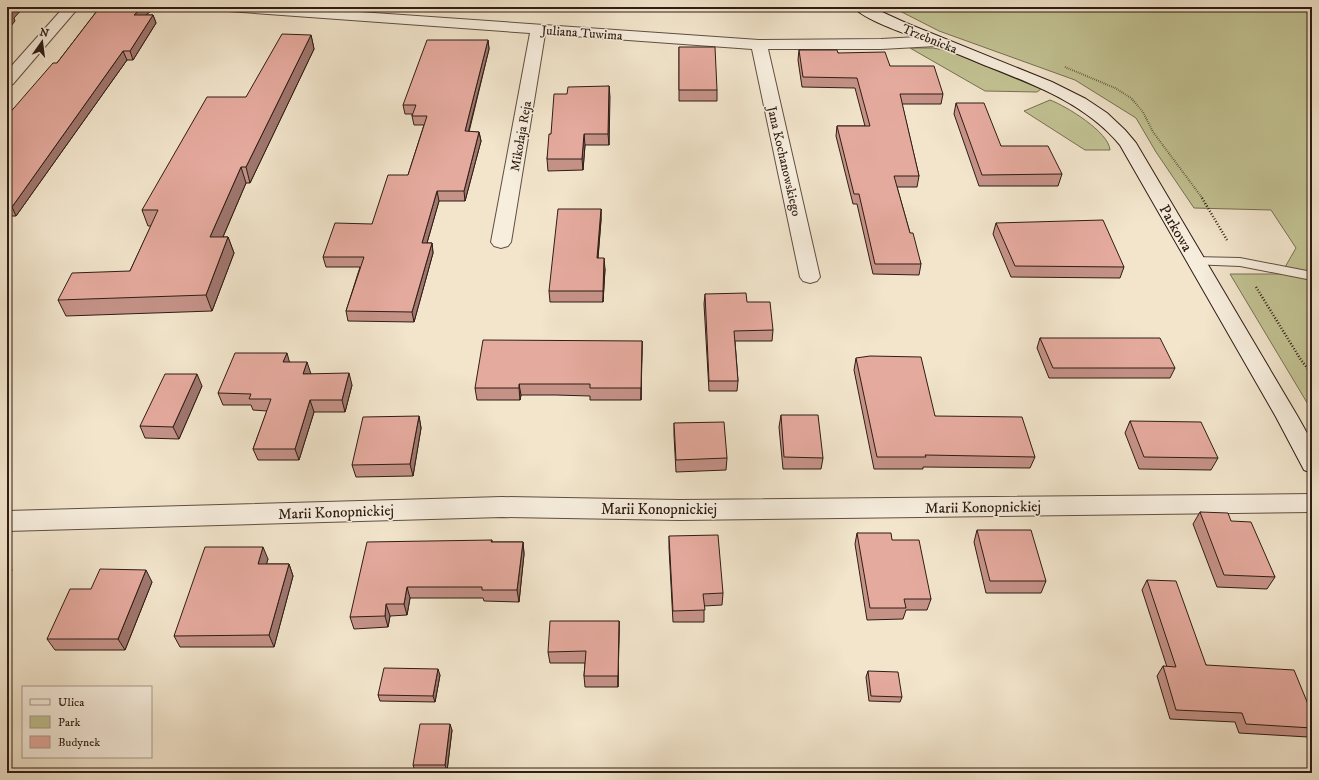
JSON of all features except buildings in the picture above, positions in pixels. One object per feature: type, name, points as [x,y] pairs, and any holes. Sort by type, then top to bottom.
[{"type":"street","points":[[7,81],[72,7]]},
{"type":"street","name":"Juliana Tuwima","points":[[228,7],[759,45],[881,44],[936,41]]},
{"type":"street","name":"Trzebnicka","points":[[861,7],[889,22],[978,57]]},
{"type":"street","name":"Mikołaja Reja","points":[[501,242],[538,29]]},
{"type":"street","name":"Jana Kochanowskiego","points":[[759,45],[810,277]]},
{"type":"street","name":"Parkowa","points":[[978,57],[1063,93],[1107,121],[1119,132],[1127,143],[1194,261],[1287,417],[1312,464]]},
{"type":"street","name":"Marii Konopnickiej","points":[[7,521],[502,507],[680,510],[1312,503]]},
{"type":"lane","points":[[1194,261],[1240,262],[1312,276]]},
{"type":"path","points":[[1254,284],[1301,360],[1312,374]]},
{"type":"green space","points":[[892,7],[1312,7],[1312,411],[1230,274],[1281,274],[1296,248],[1271,210],[1194,208],[1156,152],[1136,118],[1075,80],[939,31]]},
{"type":"green space","points":[[910,48],[933,48],[949,51],[1041,89],[1037,92],[985,91]]},
{"type":"green space","points":[[1050,100],[1086,120],[1102,135],[1108,143],[1110,150],[1085,150],[1024,111]]}]
